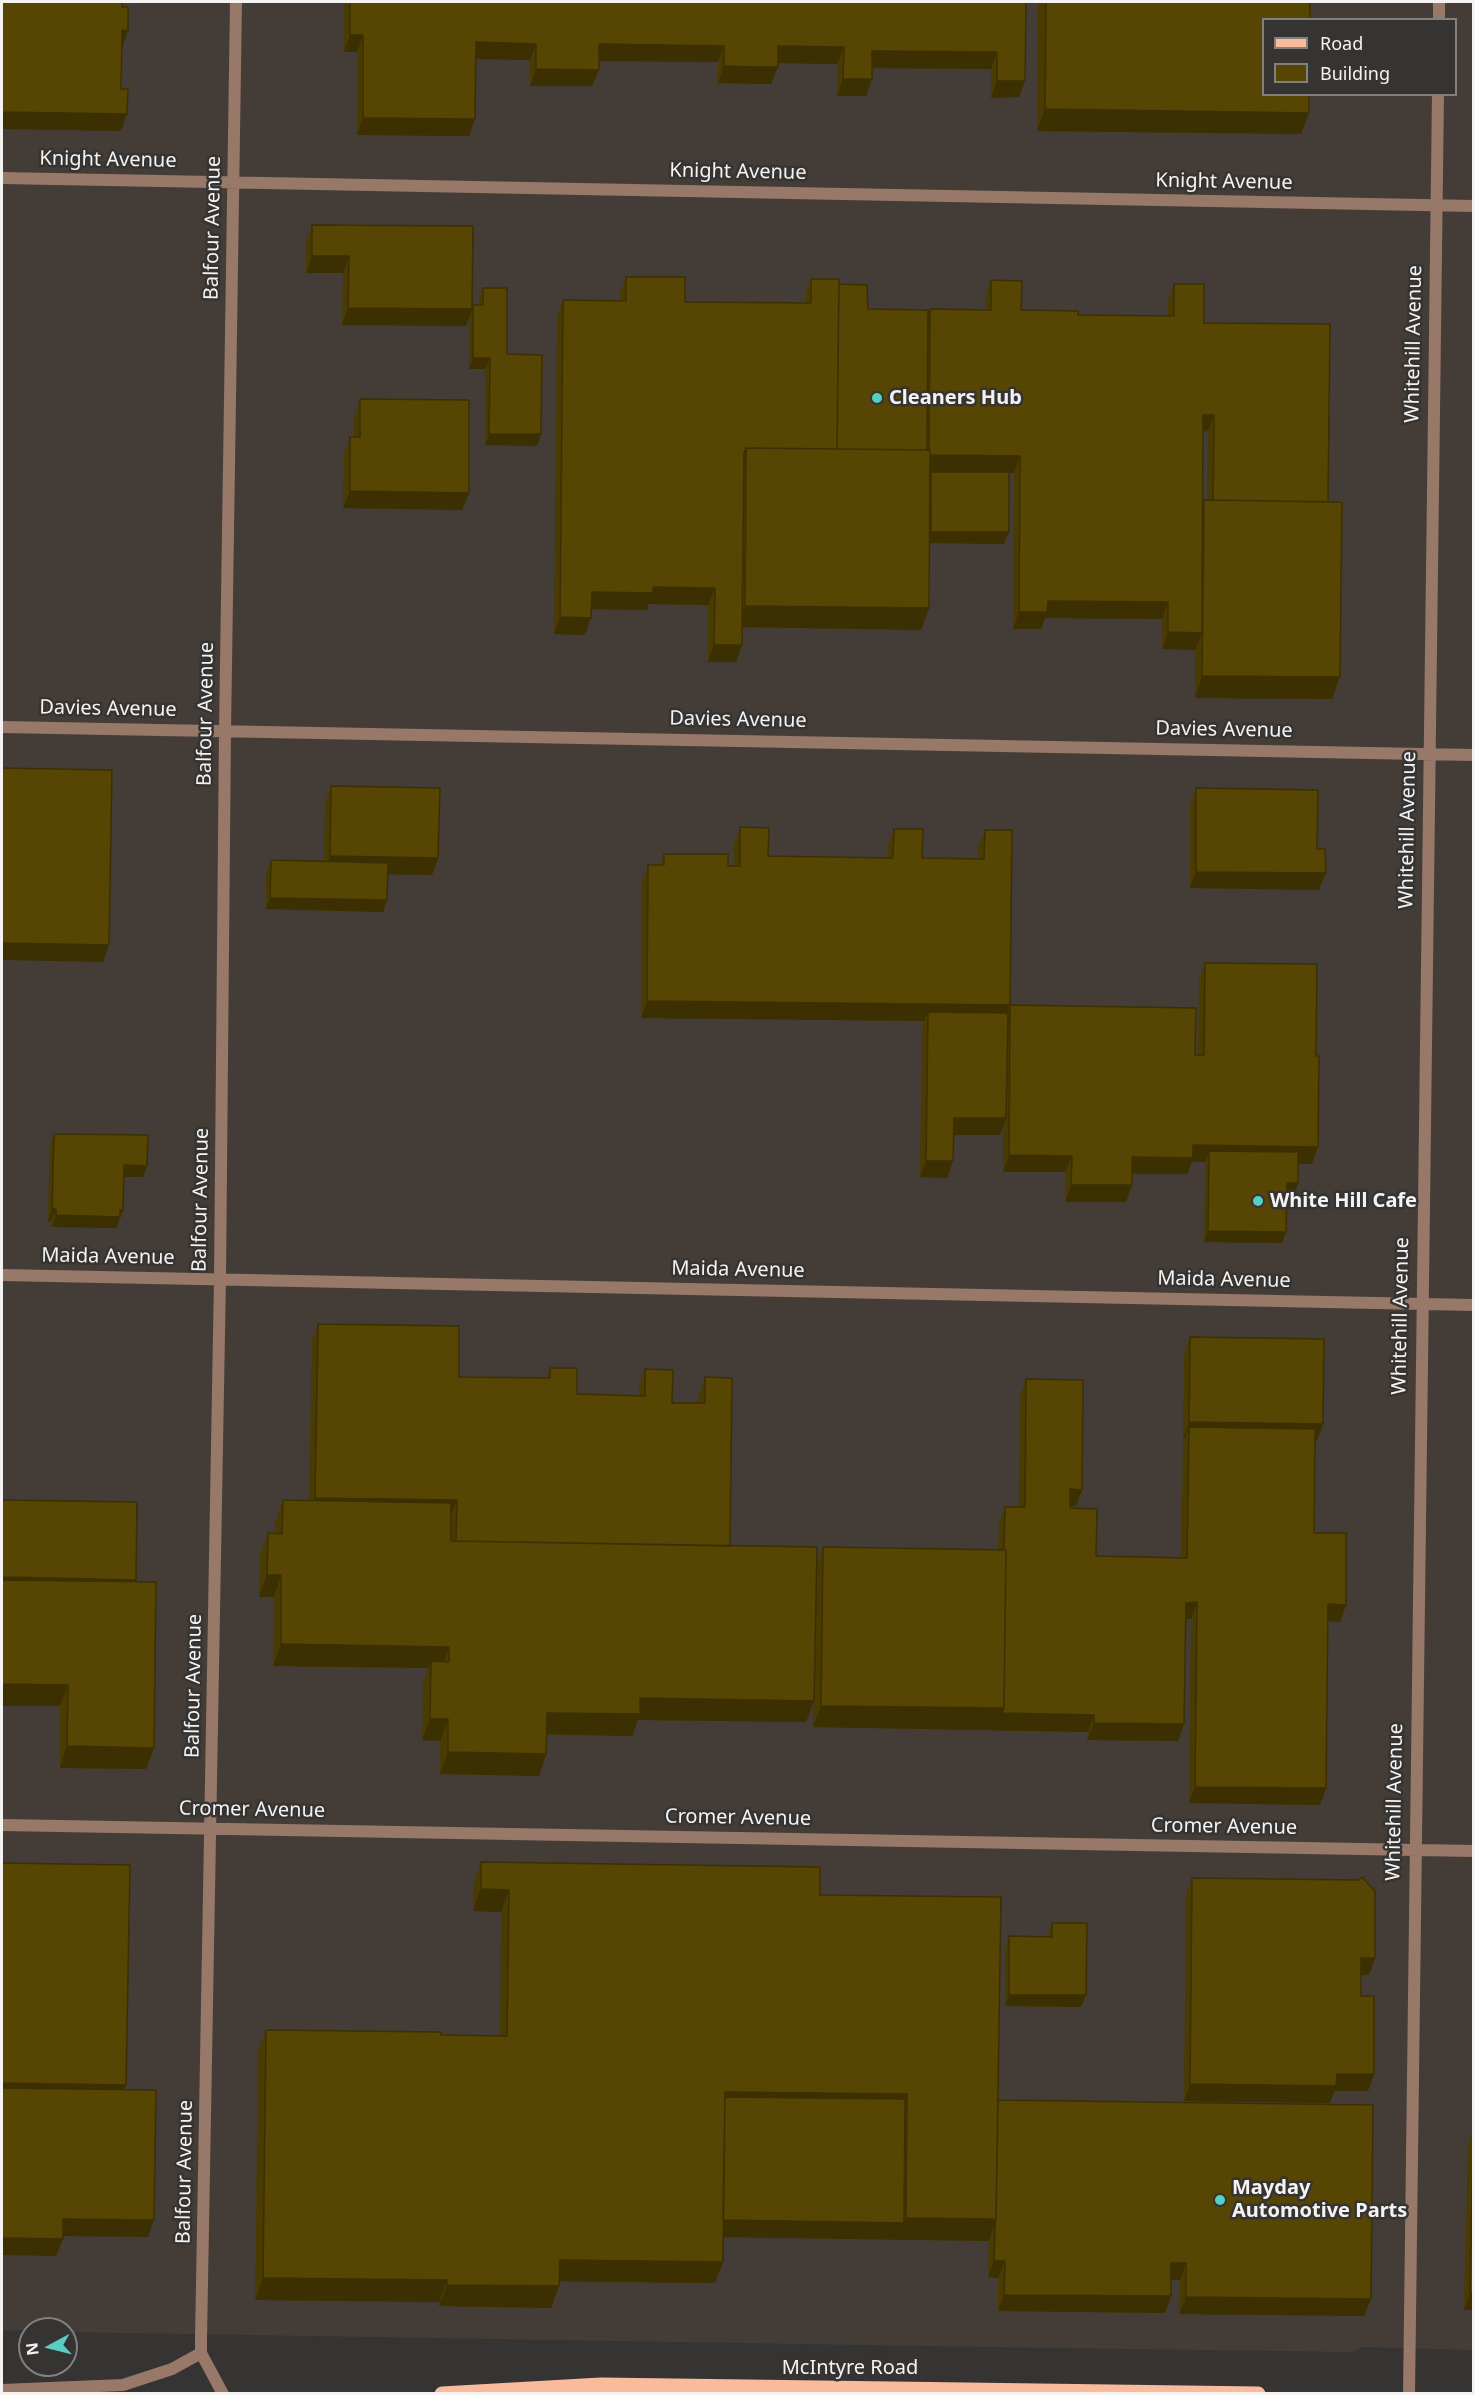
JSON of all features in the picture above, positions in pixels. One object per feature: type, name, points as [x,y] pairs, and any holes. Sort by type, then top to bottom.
[{"type":"main road","name":"McIntyre Road","points":[[442,2394],[601,2385],[962,2392],[1258,2394]]},
{"type":"street","name":"Balfour Avenue","points":[[223,2394],[201,2353],[220,1278],[225,730],[236,2]]},
{"type":"street","points":[[1439,2],[1439,18]]},
{"type":"street","name":"Whitehill Avenue","points":[[1408,2394],[1437,96]]},
{"type":"street","name":"Knight Avenue","points":[[2,178],[1473,206]]},
{"type":"street","name":"Davies Avenue","points":[[2,727],[1473,755]]},
{"type":"street","name":"Maida Avenue","points":[[2,1275],[1473,1305]]},
{"type":"street","name":"Cromer Avenue","points":[[2,1825],[1473,1851]]},
{"type":"street","points":[[2,2390],[123,2385],[172,2369],[201,2353]]},
{"type":"shaded area","points":[[2,2],[1473,2],[1473,2350],[1363,2347],[1352,2352],[78,2332],[78,2317],[18,2317],[18,2330],[2,2331]]},
{"type":"building","points":[[2,2],[122,2],[122,7],[128,7],[128,31],[122,30],[121,89],[128,89],[127,114],[2,112]]},
{"type":"building","points":[[350,2],[1026,2],[1025,81],[997,81],[997,52],[872,51],[872,79],[843,79],[844,47],[778,46],[778,67],[753,67],[724,66],[724,46],[599,44],[599,70],[536,69],[536,44],[476,42],[475,119],[363,118],[363,35],[350,35]]},
{"type":"building","points":[[1046,2],[1310,2],[1310,18],[1262,18],[1262,96],[1309,96],[1309,113],[1045,109]]},
{"type":"building","points":[[312,225],[473,226],[472,309],[348,308],[349,256],[312,256]]},
{"type":"building","points":[[626,277],[685,277],[685,302],[811,303],[811,279],[839,279],[837,449],[746,448],[744,453],[742,645],[714,645],[715,588],[653,587],[653,593],[592,592],[591,618],[560,617],[563,300],[626,301]]},
{"type":"building","points":[[991,280],[1022,281],[1021,310],[1078,311],[1078,315],[1174,316],[1174,284],[1204,284],[1204,323],[1330,324],[1328,502],[1213,500],[1214,415],[1203,415],[1202,633],[1168,632],[1168,602],[1048,601],[1047,612],[1019,612],[1020,456],[930,455],[929,450],[930,309],[991,310]]},
{"type":"building","name":"Cleaners Hub","points":[[839,284],[867,285],[868,309],[928,310],[927,450],[837,449]]},
{"type":"building","points":[[483,288],[507,288],[507,354],[542,355],[541,434],[489,434],[490,358],[473,358],[473,305],[483,305]]},
{"type":"building","points":[[360,399],[469,400],[469,493],[350,491],[350,437],[360,437]]},
{"type":"building","points":[[746,448],[930,450],[929,608],[745,606]]},
{"type":"building","points":[[931,472],[1009,472],[1009,532],[931,532]]},
{"type":"building","points":[[1204,500],[1342,502],[1340,677],[1202,676]]},
{"type":"building","points":[[2,768],[112,770],[109,945],[2,943]]},
{"type":"building","points":[[331,786],[440,788],[438,858],[330,856]]},
{"type":"building","points":[[1196,788],[1318,790],[1317,849],[1325,849],[1326,873],[1196,872]]},
{"type":"building","points":[[740,827],[769,828],[768,856],[893,858],[894,829],[923,829],[922,858],[984,859],[985,830],[1012,830],[1010,1005],[647,1001],[648,865],[664,865],[664,854],[728,854],[728,866],[740,866]]},
{"type":"building","points":[[271,860],[388,863],[387,900],[270,898]]},
{"type":"building","points":[[1205,963],[1317,964],[1318,1147],[1193,1145],[1193,1158],[1132,1157],[1132,1185],[1071,1185],[1072,1156],[1009,1155],[1010,1005],[1196,1008],[1195,1055],[1204,1055]]},
{"type":"building","points":[[928,1012],[1008,1013],[1006,1118],[954,1118],[953,1161],[926,1161]]},
{"type":"building","points":[[54,1134],[148,1135],[147,1166],[124,1165],[123,1210],[120,1210],[120,1217],[56,1215],[56,1209],[52,1209]]},
{"type":"building","points":[[1209,1151],[1298,1152],[1298,1183],[1287,1183],[1286,1232],[1208,1231]]},
{"type":"building","points":[[318,1324],[459,1326],[459,1377],[550,1378],[550,1368],[577,1368],[577,1394],[645,1396],[645,1369],[673,1370],[672,1403],[705,1403],[705,1377],[732,1378],[730,1546],[456,1541],[457,1500],[315,1498]]},
{"type":"building","points":[[1190,1337],[1324,1339],[1323,1424],[1189,1422]]},
{"type":"building","points":[[1026,1379],[1083,1380],[1082,1490],[1070,1489],[1070,1508],[1097,1509],[1096,1556],[1187,1558],[1189,1427],[1315,1429],[1314,1533],[1346,1533],[1346,1605],[1328,1604],[1326,1788],[1195,1787],[1197,1602],[1186,1603],[1184,1724],[1094,1723],[1094,1715],[1002,1713],[1004,1708],[1005,1507],[1025,1507]]},
{"type":"building","points":[[2,1500],[137,1502],[136,1580],[2,1577]]},
{"type":"building","points":[[283,1500],[451,1503],[451,1541],[817,1547],[814,1701],[640,1698],[640,1714],[547,1713],[546,1754],[448,1752],[448,1719],[430,1719],[431,1661],[449,1662],[449,1647],[281,1644],[281,1575],[267,1575],[268,1533],[282,1534]]},
{"type":"building","points":[[823,1547],[1006,1550],[1004,1708],[821,1706]]},
{"type":"building","points":[[2,1580],[156,1582],[154,1748],[67,1746],[68,1685],[2,1684]]},
{"type":"building","points":[[481,1862],[820,1867],[820,1895],[1001,1897],[996,2219],[906,2218],[907,2094],[725,2092],[723,2262],[560,2260],[559,2286],[447,2285],[447,2280],[263,2278],[266,2030],[441,2032],[441,2035],[507,2036],[509,1890],[481,1889]]},
{"type":"building","points":[[2,1863],[130,1865],[126,2085],[2,2083]]},
{"type":"building","points":[[1362,1877],[1375,1891],[1375,1958],[1361,1958],[1361,1996],[1374,1996],[1374,2074],[1337,2074],[1336,2086],[1190,2084],[1192,1878],[1359,1880]]},
{"type":"building","points":[[1052,1923],[1087,1923],[1086,1995],[1009,1995],[1009,1936],[1052,1937]]},
{"type":"building","points":[[2,2088],[156,2090],[154,2220],[63,2219],[63,2239],[2,2238]]},
{"type":"building","points":[[725,2097],[905,2099],[904,2223],[723,2220]]},
{"type":"building","points":[[998,2100],[1373,2105],[1371,2299],[1186,2297],[1186,2263],[1171,2263],[1171,2296],[1004,2295],[1005,2261],[994,2261]]},
{"type":"building","points":[[1473,2146],[1473,2293],[1470,2293]]},
{"type":"place","name":"Cleaners Hub","points":[[877,398]]},
{"type":"place","name":"White Hill Cafe","points":[[1258,1201]]},
{"type":"place","name":"Mayday Automotive Parts","points":[[1220,2200]]}]
